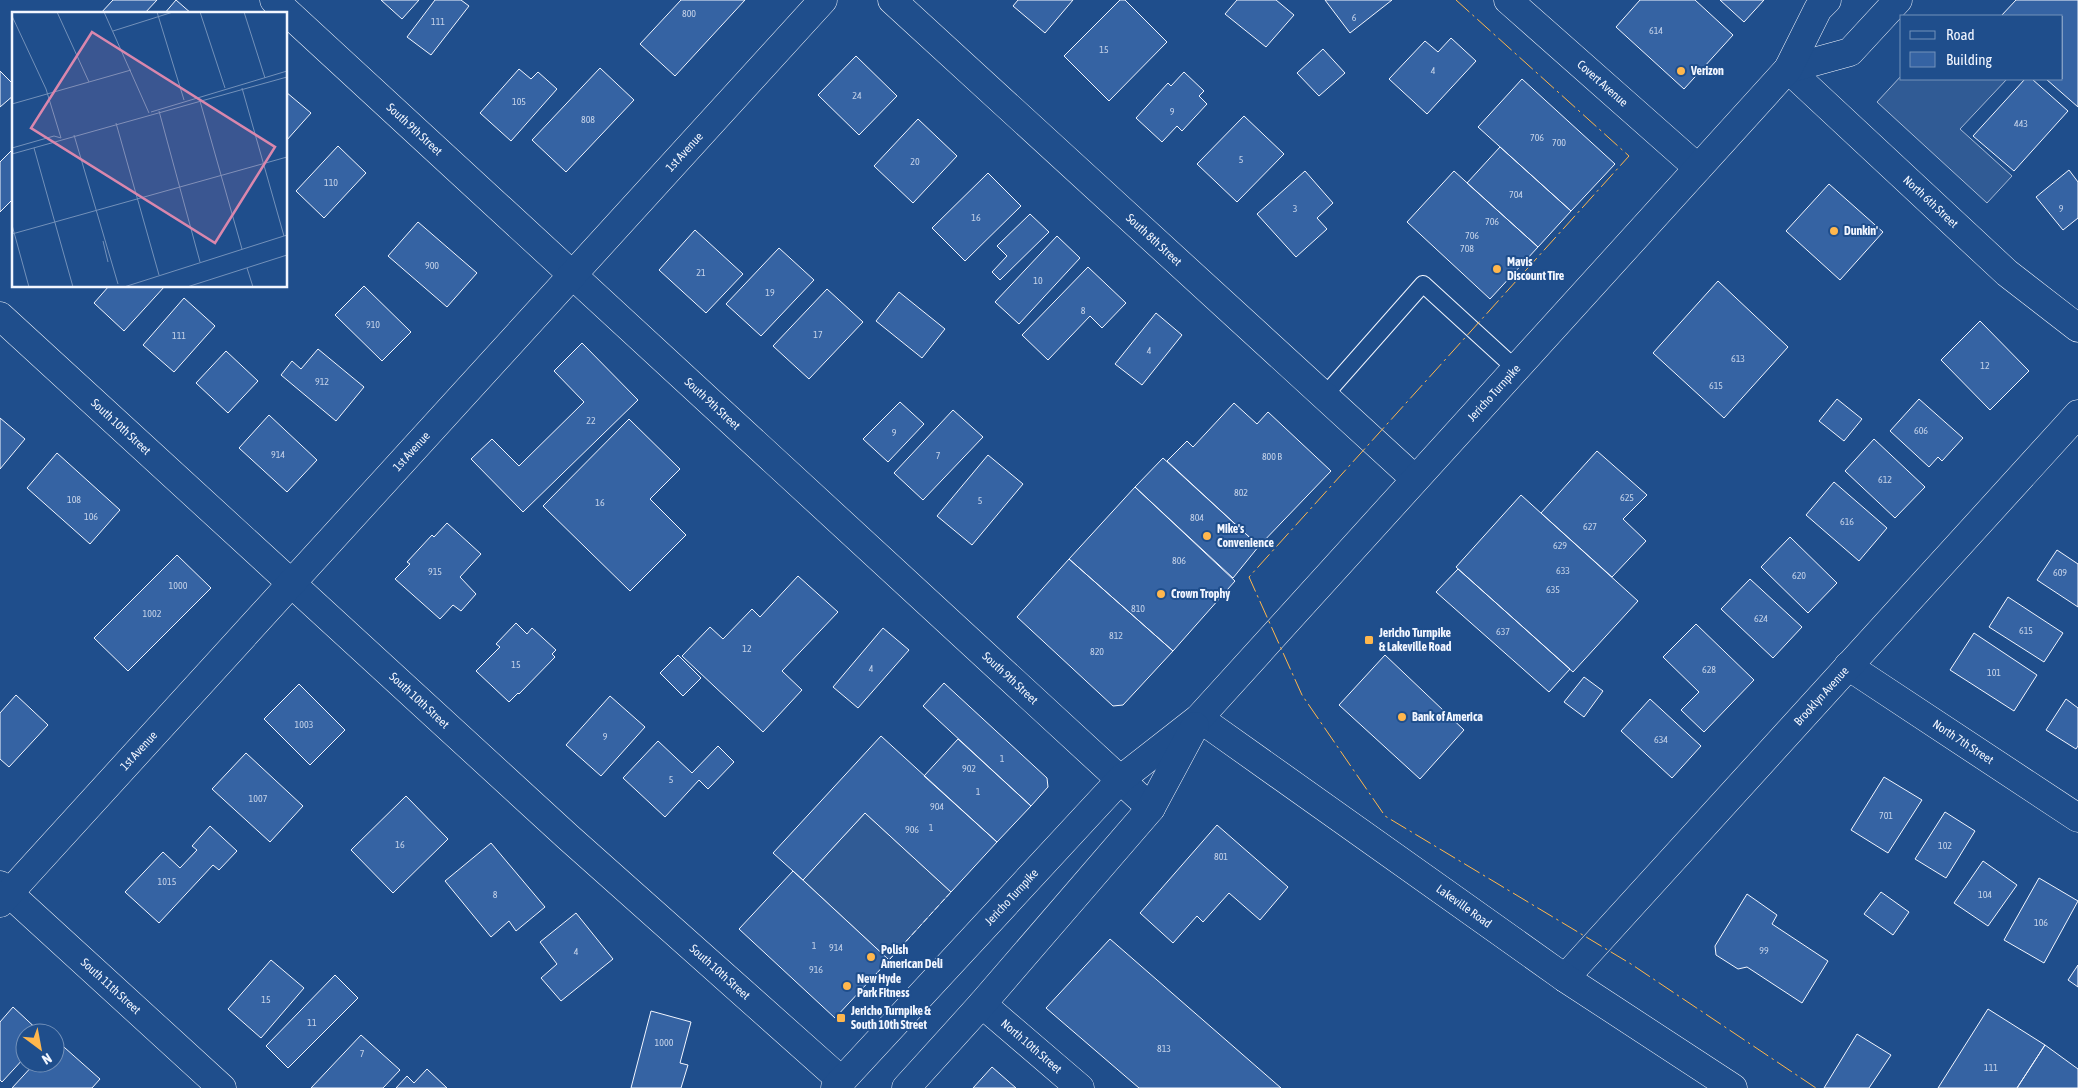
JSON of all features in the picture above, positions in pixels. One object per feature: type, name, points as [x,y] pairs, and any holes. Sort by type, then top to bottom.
[{"type":"street","name":"South 9th Street","points":[[274,0],[287,12]]},
{"type":"street","name":"1st Avenue","points":[[3,894],[291,584],[823,0]]},
{"type":"street","name":"South 8th Street","points":[[892,0],[1415,479]]},
{"type":"street","name":"Covert Avenue","points":[[1508,0],[1698,168]]},
{"type":"street","name":"Jericho Turnpike","points":[[839,1084],[1121,779],[1199,718],[1788,69],[1818,10],[1827,0]]},
{"type":"street","points":[[1788,69],[1850,52],[1898,0]]},
{"type":"street","name":"South 9th Street","points":[[288,13],[1152,808]]},
{"type":"street","name":"North 6th Street","points":[[1788,69],[2007,273],[2078,328]]},
{"type":"street","name":"South 10th Street","points":[[0,316],[839,1084]]},
{"type":"street","name":"Brooklyn Avenue","points":[[1565,978],[2078,414]]},
{"type":"street","name":"North 7th Street","points":[[1848,666],[2078,818]]},
{"type":"street","name":"Jericho Turnpike","points":[[906,1088],[982,1004],[1152,808],[1199,718]]},
{"type":"street","name":"Lakeville Road","points":[[1199,718],[1565,978],[1733,1088]]},
{"type":"street","name":"South 11th Street","points":[[3,894],[222,1088]]},
{"type":"street","name":"North 10th Street","points":[[982,1004],[1080,1088]]},
{"type":"lane","points":[[1324,396],[1423,284],[1516,369]]},
{"type":"shaded area","points":[[1900,77],[1900,80],[2006,80],[1960,129],[2012,176],[1987,203],[1877,102]]},
{"type":"shaded area","points":[[865,813],[951,892],[889,960],[803,880]]},
{"type":"building","points":[[113,0],[157,0],[146,12],[102,12]]},
{"type":"building","points":[[176,0],[190,12],[166,12]]},
{"type":"building","points":[[381,0],[419,0],[402,19]]},
{"type":"building","points":[[435,0],[461,0],[469,6],[431,55],[407,37]]},
{"type":"building","points":[[681,0],[745,0],[675,76],[640,44]]},
{"type":"building","points":[[1018,0],[1073,0],[1045,33],[1013,6]]},
{"type":"building","points":[[1120,0],[1125,0],[1167,42],[1109,101],[1064,56]]},
{"type":"building","points":[[1237,0],[1276,0],[1294,15],[1266,47],[1225,14]]},
{"type":"building","points":[[1325,0],[1392,0],[1350,33]]},
{"type":"building","points":[[1640,0],[1695,0],[1733,35],[1684,89],[1616,27]]},
{"type":"building","points":[[1720,0],[1764,0],[1744,22]]},
{"type":"building","points":[[2016,0],[2078,0],[2078,107],[2047,80],[2063,80],[2063,15],[2002,15]]},
{"type":"building","points":[[1451,38],[1476,61],[1427,114],[1389,79],[1425,41],[1438,52]]},
{"type":"building","points":[[1323,49],[1345,73],[1319,96],[1297,73]]},
{"type":"building","points":[[856,56],[897,96],[859,135],[818,95]]},
{"type":"building","points":[[600,68],[634,100],[566,172],[532,140]]},
{"type":"building","points":[[519,69],[531,79],[538,72],[557,89],[511,141],[480,113]]},
{"type":"building","points":[[0,71],[12,83],[12,97],[0,107]]},
{"type":"building","points":[[1184,72],[1204,91],[1199,96],[1207,104],[1182,131],[1177,126],[1162,142],[1136,118],[1168,83],[1171,86]]},
{"type":"building","points":[[1522,79],[1615,164],[1571,211],[1478,127]]},
{"type":"building","points":[[2024,80],[2033,80],[2068,111],[2014,171],[1973,136]]},
{"type":"building","points":[[288,94],[311,113],[288,139]]},
{"type":"building","points":[[1244,116],[1284,154],[1237,202],[1197,164]]},
{"type":"building","points":[[918,119],[957,156],[913,203],[874,166]]},
{"type":"building","points":[[338,146],[366,173],[324,218],[296,191]]},
{"type":"building","points":[[1500,147],[1571,211],[1538,247],[1467,183]]},
{"type":"building","points":[[12,150],[12,200],[0,212],[0,162]]},
{"type":"building","points":[[2069,170],[2078,182],[2078,218],[2063,230],[2036,197]]},
{"type":"building","points":[[1305,171],[1333,203],[1317,218],[1327,229],[1296,257],[1257,214]]},
{"type":"building","points":[[1454,171],[1538,247],[1490,299],[1407,222]]},
{"type":"building","points":[[988,173],[1021,206],[965,261],[932,228]]},
{"type":"building","name":"Dunkin'","points":[[1829,184],[1883,232],[1840,280],[1786,231]]},
{"type":"building","points":[[1030,214],[1049,232],[1000,280],[992,272],[1007,256],[997,246]]},
{"type":"building","points":[[418,222],[477,273],[447,307],[388,256]]},
{"type":"building","points":[[695,230],[743,274],[706,313],[659,270]]},
{"type":"building","points":[[1057,236],[1080,258],[1019,324],[995,302]]},
{"type":"building","points":[[779,248],[814,280],[761,336],[726,304]]},
{"type":"building","points":[[1088,267],[1126,303],[1102,328],[1090,316],[1048,360],[1022,335]]},
{"type":"building","points":[[1718,281],[1788,347],[1724,418],[1653,353]]},
{"type":"building","points":[[364,286],[411,332],[382,361],[335,315]]},
{"type":"building","points":[[107,288],[163,288],[124,331],[94,303]]},
{"type":"building","points":[[827,289],[863,322],[809,379],[773,346]]},
{"type":"building","points":[[899,292],[945,329],[922,358],[876,321]]},
{"type":"building","points":[[184,298],[215,326],[174,372],[143,345]]},
{"type":"building","points":[[1156,313],[1182,335],[1142,385],[1115,364]]},
{"type":"building","points":[[1980,321],[2029,371],[1990,410],[1941,360]]},
{"type":"building","points":[[582,343],[638,400],[523,512],[471,459],[492,439],[519,466],[584,402],[554,371]]},
{"type":"building","points":[[318,349],[364,387],[336,421],[281,375],[292,361],[301,369]]},
{"type":"building","points":[[226,351],[258,381],[228,413],[196,383]]},
{"type":"building","points":[[1837,399],[1862,419],[1844,441],[1819,421]]},
{"type":"building","points":[[1919,399],[1963,438],[1942,461],[1938,457],[1929,467],[1890,431]]},
{"type":"building","points":[[900,402],[924,424],[888,462],[863,439]]},
{"type":"building","points":[[1234,403],[1257,424],[1268,412],[1331,471],[1259,546],[1167,461],[1187,441],[1193,447]]},
{"type":"building","points":[[953,410],[983,437],[923,500],[894,473]]},
{"type":"building","points":[[269,415],[317,460],[287,492],[239,448]]},
{"type":"building","points":[[0,418],[25,439],[0,469]]},
{"type":"building","points":[[629,419],[680,469],[650,499],[686,535],[630,591],[543,506]]},
{"type":"building","points":[[1874,439],[1925,487],[1895,518],[1845,471]]},
{"type":"building","points":[[1597,451],[1647,495],[1623,519],[1646,541],[1612,577],[1541,513]]},
{"type":"building","points":[[57,453],[120,510],[90,544],[27,488]]},
{"type":"building","points":[[988,455],[1023,484],[972,545],[937,516]]},
{"type":"building","points":[[1163,458],[1259,546],[1233,578],[1135,487]]},
{"type":"building","points":[[1834,482],[1887,528],[1859,561],[1806,515]]},
{"type":"building","points":[[1135,487],[1235,581],[1173,651],[1069,559]]},
{"type":"building","points":[[1521,495],[1638,601],[1573,672],[1456,567]]},
{"type":"building","points":[[447,523],[481,554],[460,577],[476,594],[461,611],[453,605],[440,619],[395,579],[410,564],[407,562],[432,535],[434,537]]},
{"type":"building","points":[[1790,537],[1837,583],[1808,613],[1761,567]]},
{"type":"building","points":[[2057,550],[2078,564],[2078,607],[2037,580]]},
{"type":"building","points":[[177,555],[211,588],[128,671],[94,638]]},
{"type":"building","points":[[1069,559],[1173,651],[1123,705],[1113,706],[1017,617]]},
{"type":"building","points":[[1458,569],[1570,669],[1549,692],[1436,592]]},
{"type":"building","points":[[798,576],[838,612],[782,671],[802,690],[763,732],[682,656],[710,627],[723,639],[752,609],[760,617]]},
{"type":"building","points":[[1750,579],[1802,627],[1773,658],[1721,609]]},
{"type":"building","points":[[2008,597],[2063,633],[2044,662],[1989,627]]},
{"type":"building","points":[[516,623],[527,634],[532,628],[556,650],[552,654],[555,657],[509,702],[476,671],[500,647],[496,644]]},
{"type":"building","points":[[1696,624],[1754,680],[1704,732],[1681,710],[1699,692],[1663,657]]},
{"type":"building","points":[[883,628],[909,650],[858,708],[833,687]]},
{"type":"building","points":[[1974,633],[2037,675],[2014,711],[1950,670]]},
{"type":"building","points":[[678,655],[701,678],[683,696],[660,673]]},
{"type":"building","name":"Bank of America","points":[[1385,655],[1464,730],[1420,779],[1339,705]]},
{"type":"building","points":[[1584,677],[1603,691],[1584,717],[1564,702]]},
{"type":"building","points":[[944,683],[1047,778],[1048,787],[1031,806],[923,706]]},
{"type":"building","points":[[299,684],[345,730],[310,765],[264,719]]},
{"type":"building","points":[[16,695],[48,725],[9,767],[0,759],[0,713]]},
{"type":"building","points":[[610,696],[645,727],[601,776],[566,745]]},
{"type":"building","points":[[1650,699],[1701,746],[1672,778],[1621,731]]},
{"type":"building","points":[[2066,699],[2078,708],[2078,746],[2076,749],[2046,730]]},
{"type":"building","points":[[881,736],[997,842],[951,892],[865,813],[803,880],[773,853]]},
{"type":"building","points":[[958,739],[1031,806],[997,842],[924,776]]},
{"type":"building","points":[[658,741],[692,773],[718,746],[734,762],[708,789],[699,780],[665,817],[623,778]]},
{"type":"building","points":[[246,753],[303,806],[270,842],[212,789]]},
{"type":"building","points":[[1884,777],[1922,800],[1888,853],[1851,830]]},
{"type":"building","points":[[406,796],[448,839],[393,893],[351,850]]},
{"type":"building","points":[[1945,812],[1975,831],[1946,878],[1915,859]]},
{"type":"building","points":[[1217,825],[1288,887],[1260,920],[1229,893],[1203,922],[1197,916],[1173,943],[1140,913]]},
{"type":"building","points":[[210,826],[237,851],[219,870],[213,865],[159,923],[125,892],[163,852],[180,868],[197,850],[192,846]]},
{"type":"building","points":[[491,843],[545,907],[516,931],[509,921],[491,937],[445,881]]},
{"type":"building","points":[[1983,861],[2017,885],[1988,926],[1954,903]]},
{"type":"building","points":[[793,871],[889,960],[835,1018],[739,929]]},
{"type":"building","points":[[2039,878],[2078,901],[2044,963],[2004,940]]},
{"type":"building","points":[[1881,892],[1909,912],[1893,935],[1864,914]]},
{"type":"building","points":[[1747,894],[1777,915],[1772,924],[1828,961],[1802,1003],[1747,967],[1738,969],[1716,955],[1715,946]]},
{"type":"building","points":[[576,913],[613,959],[561,1001],[541,978],[557,964],[540,942]]},
{"type":"building","points":[[1110,939],[1281,1088],[1139,1088],[1046,1008]]},
{"type":"building","points":[[271,960],[304,988],[261,1038],[228,1009]]},
{"type":"building","points":[[2078,965],[2078,987],[2068,980]]},
{"type":"building","points":[[335,975],[358,998],[288,1068],[266,1046]]},
{"type":"building","points":[[13,1007],[30,1023],[15,1023],[15,1068],[2,1082],[0,1080],[0,1022]]},
{"type":"building","points":[[1988,1009],[2045,1045],[2017,1088],[1938,1088]]},
{"type":"building","points":[[651,1011],[691,1022],[680,1063],[688,1065],[681,1088],[631,1088]]},
{"type":"building","points":[[1857,1034],[1891,1055],[1869,1088],[1824,1088]]},
{"type":"building","points":[[361,1035],[400,1070],[383,1088],[311,1088]]},
{"type":"building","points":[[2045,1045],[2078,1069],[2078,1088],[2017,1088]]},
{"type":"building","points":[[65,1048],[100,1079],[92,1088],[12,1088],[26,1073],[65,1073]]},
{"type":"building","points":[[992,1067],[1016,1088],[973,1088]]},
{"type":"building","points":[[427,1069],[447,1088],[396,1088],[407,1076],[414,1083]]},
{"type":"fence","points":[[889,960],[951,892]]},
{"type":"power","points":[[1456,0],[1629,156],[1249,577],[1302,695],[1385,816],[1631,964],[1816,1088]]},
{"type":"place","name":"Verizon","points":[[1681,71]]},
{"type":"place","name":"Dunkin'","points":[[1834,231]]},
{"type":"place","name":"Mavis Discount Tire","points":[[1497,269]]},
{"type":"place","name":"Mike's Convenience","points":[[1207,536]]},
{"type":"place","name":"Crown Trophy","points":[[1161,594]]},
{"type":"place","name":"Jericho Turnpike & Lakeville Road","points":[[1369,640]]},
{"type":"place","name":"Bank of America","points":[[1402,717]]},
{"type":"place","name":"Polish American Deli","points":[[871,957]]},
{"type":"place","name":"New Hyde Park Fitness","points":[[847,986]]},
{"type":"place","name":"Jericho Turnpike & South 10th Street","points":[[841,1018]]}]
